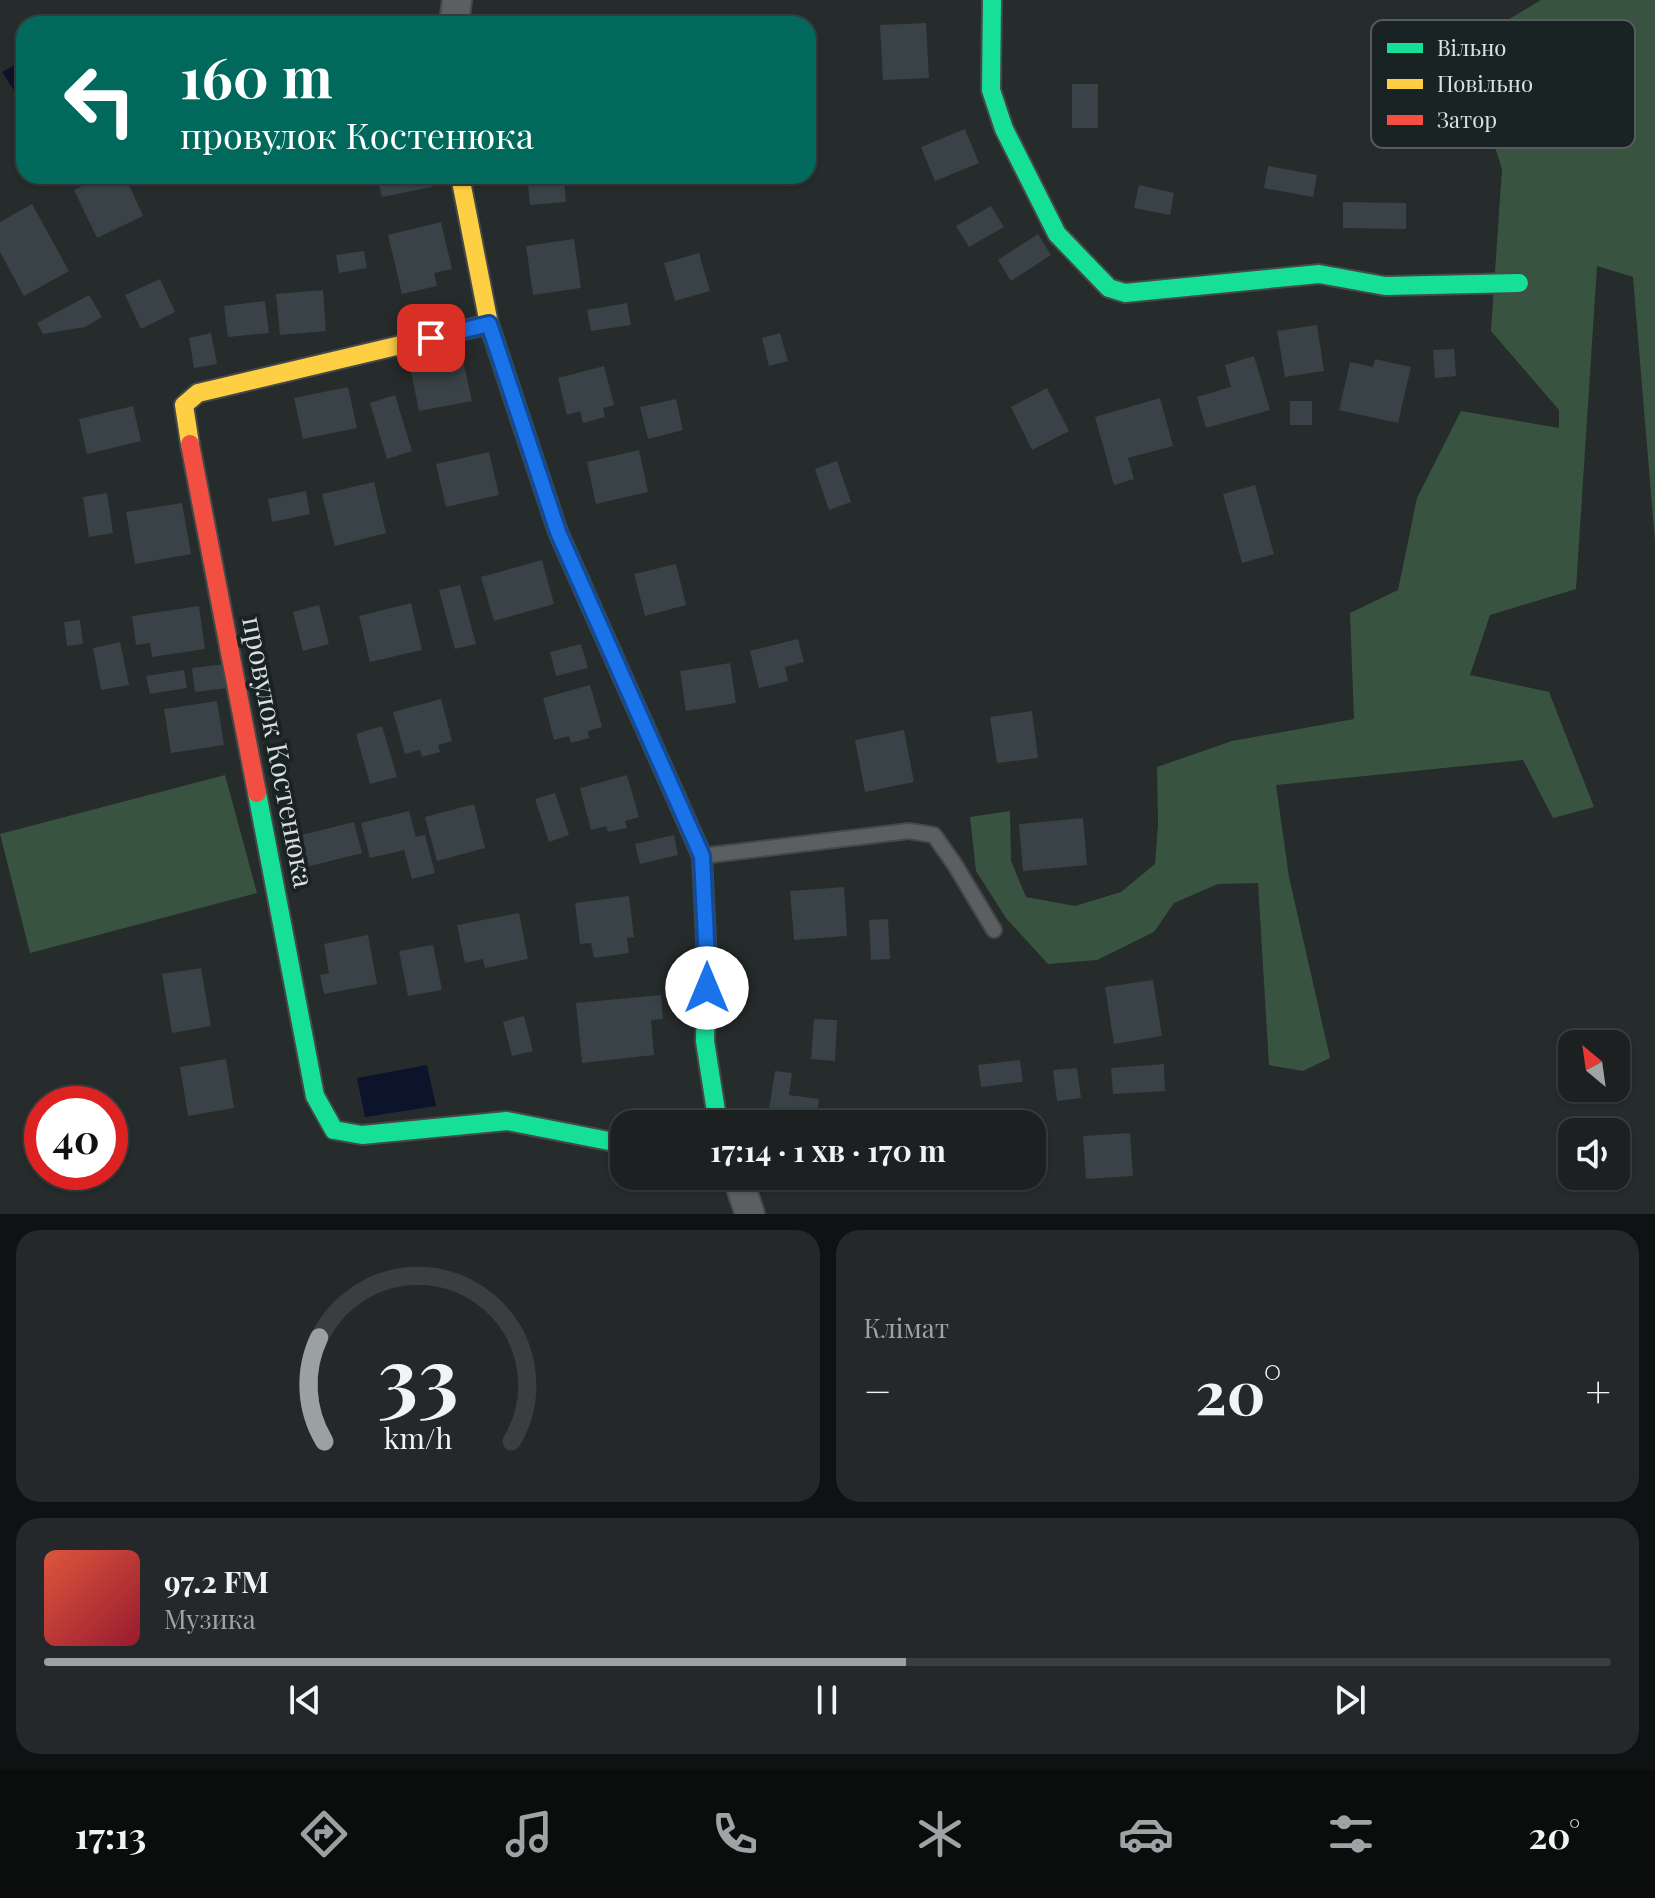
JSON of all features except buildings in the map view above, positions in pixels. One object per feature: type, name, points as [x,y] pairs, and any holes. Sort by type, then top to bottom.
[{"type":"street","points":[[992,0],[991,90],[1004,129],[1057,234],[1109,288],[1125,293],[1319,274],[1385,286],[1519,283]]},
{"type":"street","points":[[462,184],[489,324],[558,532],[702,856],[707,961],[705,1041],[716,1110]]},
{"type":"street","name":"провулок Костенюка","points":[[489,324],[198,393],[184,405],[188,436],[315,1096],[334,1130],[362,1135],[507,1121],[610,1141]]},
{"type":"street","points":[[742,1190],[750,1214]]},
{"type":"lane","points":[[702,856],[909,831],[934,835],[994,930]]},
{"type":"green space","points":[[1541,0],[1655,0],[1655,542],[1633,277],[1597,266],[1576,589],[1490,615],[1470,675],[1549,692],[1594,807],[1553,818],[1523,760],[1276,785],[1289,877],[1330,1058],[1303,1071],[1269,1065],[1258,883],[1218,884],[1174,903],[1154,932],[1097,960],[1048,964],[1006,918],[976,871],[970,817],[1010,811],[1011,861],[1026,897],[1075,906],[1121,892],[1155,864],[1157,767],[1232,741],[1354,719],[1350,613],[1398,590],[1417,498],[1461,411],[1559,428],[1559,410],[1491,331],[1502,169],[1495,148],[1635,148],[1635,20],[1508,20]]},
{"type":"green space","points":[[225,775],[257,893],[30,953],[0,834]]},
{"type":"water","points":[[16,64],[16,94],[2,72]]},
{"type":"water","points":[[427,1065],[436,1106],[365,1117],[357,1078]]},
{"type":"traffic: fast","points":[[992,0],[991,90],[1004,129],[1057,234],[1109,288],[1125,293],[1319,274],[1385,286],[1519,283]]},
{"type":"traffic: fast","points":[[524,430],[558,532],[702,856],[707,961],[705,1041],[716,1110]]},
{"type":"traffic: fast","points":[[257,793],[315,1096],[334,1130],[362,1135],[507,1121],[610,1141]]},
{"type":"traffic: slow","points":[[462,184],[489,324],[524,430]]},
{"type":"traffic: slow","points":[[190,444],[184,405],[198,393],[489,324]]},
{"type":"traffic: jam","points":[[190,444],[257,793]]},
{"type":"route","points":[[431,338],[489,324],[558,532],[702,856],[707,988]]}]
